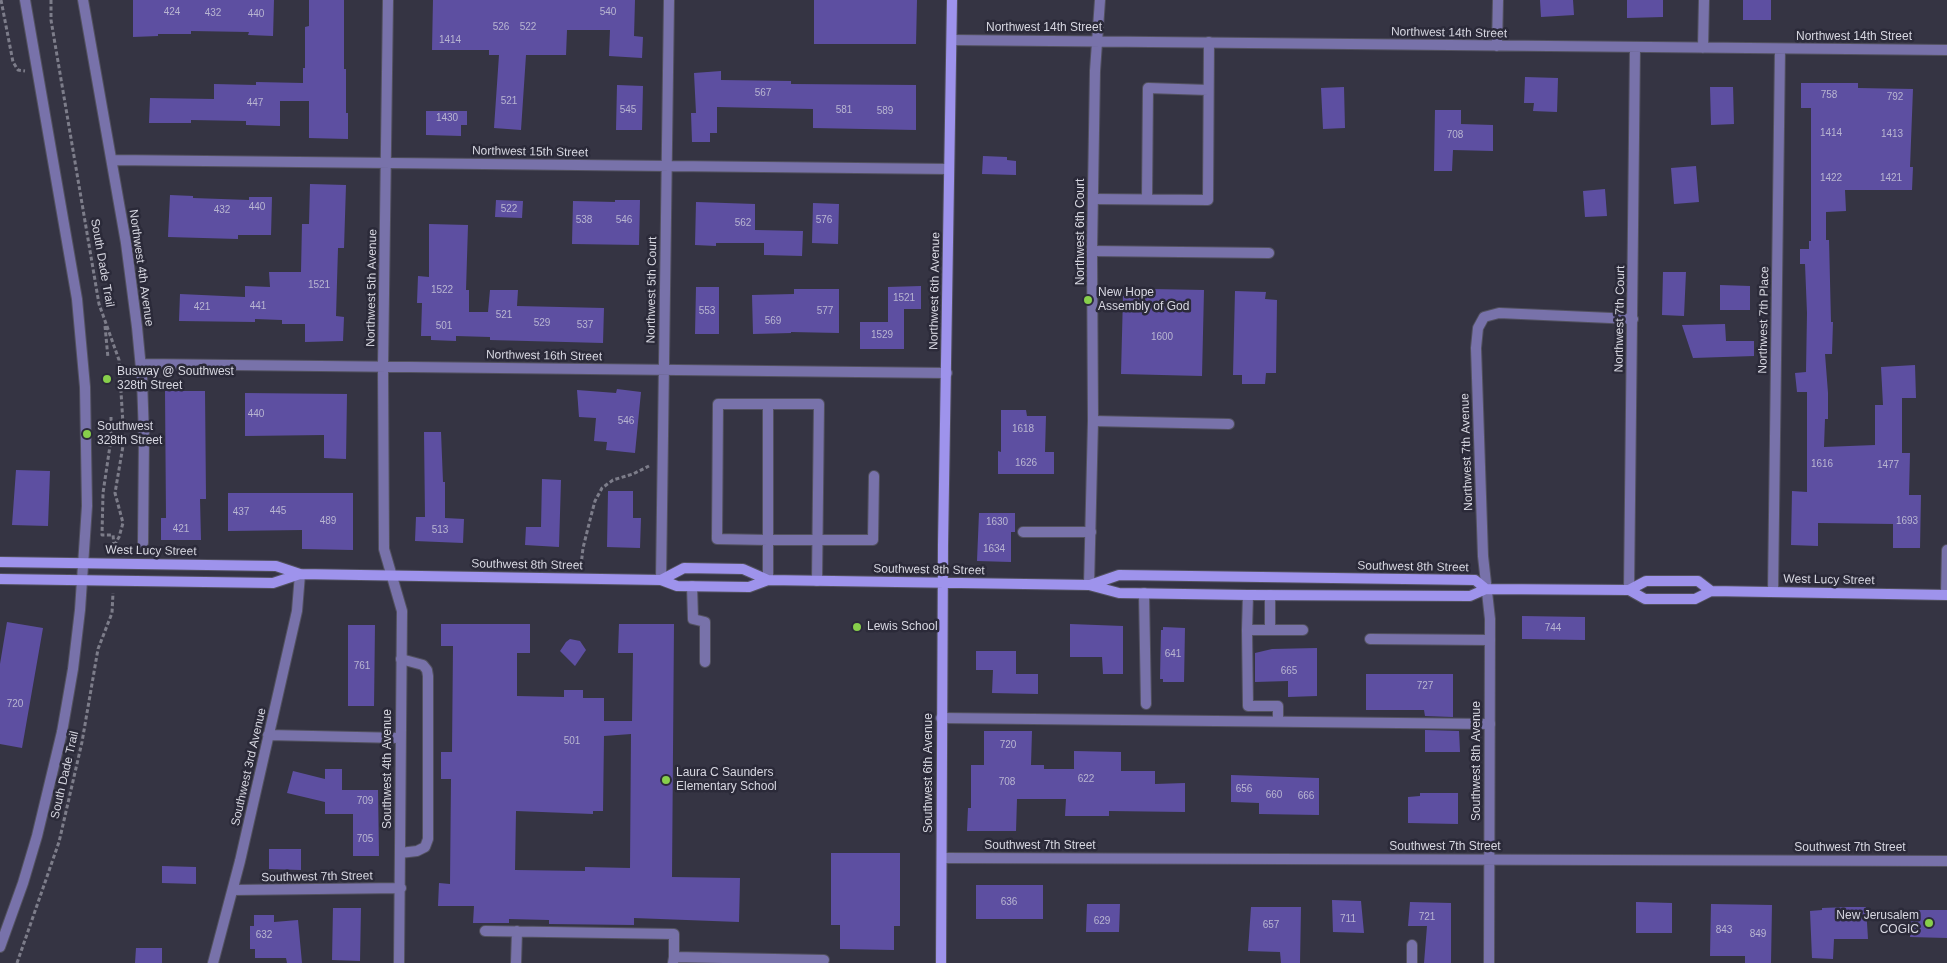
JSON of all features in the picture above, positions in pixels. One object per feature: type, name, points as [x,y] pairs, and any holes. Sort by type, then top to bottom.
[{"type":"street","points":[[0,947],[25,876],[55,767],[73,669],[83,580],[87,514],[87,434],[80,322],[73,271],[24,0]]},
{"type":"street","name":"Northwest 4th Avenue","points":[[83,0],[132,278],[141,364],[144,436],[143,543]]},
{"type":"street","name":"Northwest 5th Avenue","points":[[388,0],[384,549],[392,576]]},
{"type":"street","name":"Northwest 5th Court","points":[[662,580],[669,0]]},
{"type":"street","name":"Northwest 6th Avenue","points":[[943,583],[952,0]]},
{"type":"street","name":"Northwest 6th Court","points":[[1089,585],[1093,421],[1092,252],[1095,71],[1100,0]]},
{"type":"street","points":[[1497,46],[1498,0]]},
{"type":"street","points":[[1703,48],[1704,0]]},
{"type":"street","name":"Northwest 14th Street","points":[[952,40],[1947,50]]},
{"type":"street","points":[[1093,199],[1208,200],[1209,42]]},
{"type":"street","name":"Northwest 7th Court","points":[[1629,590],[1635,47]]},
{"type":"street","name":"Northwest 7th Place","points":[[1773,592],[1780,49]]},
{"type":"street","points":[[1147,199],[1148,88],[1208,90]]},
{"type":"street","name":"Northwest 15th Street","points":[[112,160],[948,169]]},
{"type":"street","points":[[1092,252],[1269,253]]},
{"type":"street","name":"Northwest 7th Avenue","points":[[1486,589],[1483,556],[1476,348],[1478,328],[1484,316],[1509,312],[1633,319]]},
{"type":"street","name":"Northwest 16th Street","points":[[141,364],[947,373]]},
{"type":"street","points":[[817,581],[818,540],[819,404],[718,404],[717,539],[768,540],[818,540],[873,540],[874,476]]},
{"type":"street","points":[[768,404],[768,580]]},
{"type":"street","points":[[1093,421],[1229,424]]},
{"type":"street","points":[[1023,532],[1091,532]]},
{"type":"street","points":[[1947,550],[1947,594]]},
{"type":"street","name":"West Lucy Street","points":[[0,562],[276,566],[300,574],[392,576]]},
{"type":"street","name":"Southwest 8th Street","points":[[662,580],[684,568],[743,569],[768,580]]},
{"type":"street","name":"West Lucy Street","points":[[0,579],[273,583],[300,574]]},
{"type":"street","name":"Southwest 3rd Avenue","points":[[213,963],[233,890],[298,611],[300,574]]},
{"type":"street","name":"Southwest 8th Street","points":[[392,576],[662,580],[677,586],[749,587],[768,580],[1089,585],[1118,593],[1248,595],[1470,596],[1486,589],[1475,580],[1119,575],[1089,585]]},
{"type":"street","name":"Southwest 4th Avenue","points":[[392,576],[402,611],[399,963]]},
{"type":"street","name":"West Lucy Street","points":[[1629,590],[1646,581],[1698,581],[1712,591]]},
{"type":"street","name":"Southwest 6th Avenue","points":[[941,963],[943,583]]},
{"type":"street","points":[[692,586],[693,619],[705,622],[705,662]]},
{"type":"street","name":"West Lucy Street","points":[[1486,589],[1629,590],[1645,598],[1655,599],[1695,599],[1712,591],[1947,594]]},
{"type":"street","name":"Southwest 8th Avenue","points":[[1486,589],[1490,619],[1489,963]]},
{"type":"street","points":[[1144,593],[1146,704]]},
{"type":"street","points":[[1248,595],[1248,706],[1278,706],[1278,721]]},
{"type":"street","points":[[1270,595],[1270,630]]},
{"type":"street","points":[[1247,630],[1303,630]]},
{"type":"street","points":[[1370,639],[1490,640]]},
{"type":"street","points":[[400,853],[416,852],[425,848],[428,839],[428,676],[427,670],[423,665],[401,659]]},
{"type":"street","points":[[941,718],[1490,724]]},
{"type":"street","points":[[268,735],[400,738]]},
{"type":"street","name":"Southwest 7th Street","points":[[942,858],[1947,861]]},
{"type":"street","name":"Southwest 7th Street","points":[[233,890],[400,888]]},
{"type":"street","points":[[485,931],[674,934],[673,960],[824,960]]},
{"type":"street","points":[[516,931],[516,963]]},
{"type":"street","points":[[1412,946],[1412,963]]},
{"type":"path","points":[[1,0],[13,62],[18,70],[24,71]]},
{"type":"path","name":"South Dade Trail","points":[[51,0],[51,20],[57,65],[98,297],[105,323],[116,347],[119,360],[124,435],[115,493],[122,515],[123,527],[114,546],[114,554]]},
{"type":"path","points":[[105,323],[108,358]]},
{"type":"path","points":[[111,417],[111,439],[103,493],[102,535],[112,535],[114,546]]},
{"type":"path","points":[[580,579],[583,548],[595,502],[602,488],[613,480],[633,474],[663,458]]},
{"type":"path","name":"South Dade Trail","points":[[17,963],[45,885],[66,815],[82,742],[98,649],[112,613],[113,587]]},
{"type":"building","points":[[133,0],[274,0],[273,36],[248,35],[249,32],[191,31],[191,34],[158,34],[158,36],[133,37]]},
{"type":"building","points":[[309,0],[344,0],[344,69],[346,69],[348,139],[309,138],[309,101],[280,101],[280,126],[246,125],[246,121],[191,120],[191,123],[149,123],[150,98],[214,99],[214,84],[256,85],[256,82],[303,83],[305,27],[309,26]]},
{"type":"building","points":[[433,0],[635,0],[634,36],[643,37],[642,58],[609,56],[610,30],[567,30],[566,55],[526,55],[521,130],[494,128],[499,55],[489,55],[489,50],[432,50]]},
{"type":"building","points":[[814,0],[917,0],[916,44],[814,44]]},
{"type":"building","points":[[1540,0],[1573,0],[1574,15],[1541,17]]},
{"type":"building","points":[[1627,0],[1663,0],[1663,17],[1627,18]]},
{"type":"building","points":[[1743,0],[1771,0],[1771,20],[1743,20]]},
{"type":"building","points":[[721,71],[721,80],[791,81],[791,84],[916,85],[916,130],[813,128],[813,109],[717,107],[717,133],[710,133],[710,142],[692,142],[691,113],[696,113],[694,73]]},
{"type":"building","points":[[1525,77],[1558,78],[1557,112],[1533,111],[1534,103],[1524,103]]},
{"type":"building","points":[[1801,83],[1858,83],[1858,88],[1913,89],[1910,167],[1913,167],[1912,190],[1845,190],[1846,211],[1826,212],[1826,240],[1829,240],[1831,322],[1833,322],[1832,354],[1825,354],[1828,419],[1825,419],[1824,447],[1875,445],[1875,405],[1883,405],[1881,367],[1915,365],[1916,398],[1902,398],[1902,453],[1910,453],[1909,495],[1921,495],[1920,548],[1893,548],[1893,524],[1818,523],[1818,546],[1791,545],[1792,491],[1807,492],[1807,392],[1797,392],[1795,373],[1806,372],[1807,313],[1805,264],[1800,264],[1800,249],[1809,249],[1809,241],[1811,241],[1811,108],[1801,108]]},
{"type":"building","points":[[617,85],[643,86],[642,130],[616,130]]},
{"type":"building","points":[[1344,87],[1345,128],[1323,129],[1321,88]]},
{"type":"building","points":[[1710,87],[1733,87],[1734,124],[1711,125]]},
{"type":"building","points":[[1435,110],[1461,110],[1461,124],[1493,125],[1493,151],[1453,150],[1452,171],[1434,171]]},
{"type":"building","points":[[426,111],[467,111],[467,125],[461,125],[461,136],[426,135]]},
{"type":"building","points":[[983,156],[1007,157],[1007,160],[1016,161],[1016,175],[982,174]]},
{"type":"building","points":[[1696,166],[1699,202],[1674,204],[1671,168]]},
{"type":"building","points":[[310,184],[346,185],[344,248],[338,248],[336,316],[344,317],[343,341],[305,342],[305,324],[282,324],[282,320],[255,319],[255,322],[179,321],[180,294],[245,297],[245,286],[270,287],[269,272],[301,272],[302,224],[309,224]]},
{"type":"building","points":[[1605,189],[1607,216],[1585,217],[1583,191]]},
{"type":"building","points":[[170,195],[193,196],[193,198],[249,200],[249,197],[272,197],[271,235],[238,235],[238,239],[168,237]]},
{"type":"building","points":[[496,200],[523,201],[522,218],[495,217]]},
{"type":"building","points":[[615,200],[640,200],[639,245],[572,244],[573,201],[615,202]]},
{"type":"building","points":[[696,202],[755,204],[755,230],[803,231],[802,256],[764,255],[764,243],[716,243],[716,246],[695,245]]},
{"type":"building","points":[[813,203],[839,204],[838,244],[812,243]]},
{"type":"building","points":[[429,224],[468,225],[466,290],[469,290],[469,312],[488,312],[490,290],[518,290],[517,306],[604,308],[603,343],[490,340],[490,337],[456,336],[456,341],[431,340],[431,336],[421,336],[422,303],[417,303],[418,276],[429,277]]},
{"type":"building","points":[[1663,272],[1686,272],[1684,316],[1662,315]]},
{"type":"building","points":[[1720,285],[1750,286],[1750,310],[1720,310]]},
{"type":"building","points":[[921,286],[921,309],[904,309],[904,349],[860,349],[860,322],[888,322],[888,287]]},
{"type":"building","points":[[696,287],[719,287],[719,334],[695,334]]},
{"type":"building","points":[[794,289],[839,289],[839,333],[791,332],[753,334],[752,295],[794,294]]},
{"type":"building","points":[[1151,289],[1204,290],[1202,376],[1121,374],[1123,296],[1151,296]]},
{"type":"building","points":[[1235,291],[1266,292],[1265,299],[1277,300],[1276,373],[1266,373],[1265,384],[1242,384],[1242,375],[1233,375]]},
{"type":"building","points":[[1725,324],[1726,341],[1754,341],[1754,356],[1693,358],[1682,325]]},
{"type":"building","points":[[617,389],[641,392],[635,453],[606,450],[607,442],[594,441],[596,418],[579,417],[577,390],[616,393]]},
{"type":"building","points":[[165,391],[205,391],[206,499],[200,499],[201,540],[161,540],[161,518],[166,518]]},
{"type":"building","points":[[245,393],[347,394],[346,459],[324,458],[324,435],[245,436]]},
{"type":"building","points":[[1001,410],[1026,410],[1027,416],[1046,416],[1045,452],[1054,452],[1054,474],[998,474],[998,451],[1001,452]]},
{"type":"building","points":[[424,432],[441,432],[443,482],[445,482],[445,518],[464,519],[463,543],[415,541],[416,517],[425,517]]},
{"type":"building","points":[[16,470],[50,471],[48,526],[12,525]]},
{"type":"building","points":[[542,479],[561,480],[559,547],[525,545],[526,527],[541,527]]},
{"type":"building","points":[[608,491],[633,491],[633,518],[641,518],[640,548],[607,547]]},
{"type":"building","points":[[228,493],[353,493],[353,550],[302,549],[302,530],[228,531]]},
{"type":"building","points":[[979,513],[1015,513],[1015,532],[1011,532],[1011,562],[977,561]]},
{"type":"building","points":[[1522,616],[1585,617],[1585,640],[1522,639]]},
{"type":"building","points":[[7,622],[43,628],[22,748],[0,744],[0,664]]},
{"type":"building","points":[[441,624],[530,624],[530,653],[517,653],[517,696],[564,697],[564,690],[583,690],[583,698],[604,698],[604,721],[632,721],[633,653],[618,653],[619,624],[674,624],[672,877],[740,878],[739,922],[634,918],[634,925],[549,924],[549,920],[509,919],[509,923],[473,923],[474,906],[438,906],[439,883],[450,884],[451,779],[441,779],[441,752],[452,752],[453,646],[441,646]],"holes":[[[631,734],[630,868],[585,867],[585,871],[515,870],[516,811],[593,814],[593,811],[603,811],[604,736]]]},
{"type":"building","points":[[1070,624],[1123,626],[1123,674],[1103,674],[1102,657],[1070,657]]},
{"type":"building","points":[[348,625],[375,625],[374,706],[348,706]]},
{"type":"building","points":[[1163,627],[1185,628],[1184,682],[1163,682],[1163,679],[1160,679],[1161,630],[1163,630]]},
{"type":"building","points":[[570,639],[580,641],[586,650],[575,666],[560,651]]},
{"type":"building","points":[[1317,648],[1317,696],[1288,697],[1288,681],[1255,682],[1255,653],[1272,649]]},
{"type":"building","points":[[976,651],[1016,651],[1016,674],[1038,674],[1038,694],[992,693],[993,670],[976,670]]},
{"type":"building","points":[[1366,674],[1453,674],[1453,717],[1425,716],[1424,710],[1366,710]]},
{"type":"building","points":[[1425,730],[1459,731],[1460,752],[1425,752]]},
{"type":"building","points":[[984,731],[1032,731],[1031,765],[1044,765],[1044,769],[1074,769],[1074,751],[1121,752],[1121,771],[1155,771],[1155,784],[1185,783],[1185,812],[1109,811],[1109,816],[1065,816],[1066,799],[1017,799],[1016,831],[967,831],[968,808],[971,808],[971,765],[984,765]]},
{"type":"building","points":[[325,769],[342,769],[342,790],[378,790],[379,856],[353,856],[353,814],[325,814],[325,802],[287,793],[293,771],[325,779]]},
{"type":"building","points":[[1231,775],[1319,778],[1319,815],[1259,814],[1259,803],[1231,802]]},
{"type":"building","points":[[1420,793],[1458,793],[1458,824],[1408,823],[1408,797],[1420,796]]},
{"type":"building","points":[[269,849],[301,849],[301,870],[269,869]]},
{"type":"building","points":[[831,853],[900,853],[900,926],[894,926],[894,950],[840,949],[840,925],[831,925]]},
{"type":"building","points":[[162,866],[196,867],[196,884],[162,883]]},
{"type":"building","points":[[976,885],[1043,885],[1043,919],[976,919]]},
{"type":"building","points":[[1332,900],[1361,901],[1364,933],[1333,932]]},
{"type":"building","points":[[1410,902],[1451,903],[1451,963],[1424,963],[1427,926],[1408,926]]},
{"type":"building","points":[[1636,902],[1672,903],[1672,933],[1636,933]]},
{"type":"building","points":[[1087,904],[1120,904],[1119,932],[1086,932]]},
{"type":"building","points":[[1711,904],[1772,905],[1771,963],[1745,963],[1745,956],[1710,956]]},
{"type":"building","points":[[1251,907],[1301,907],[1300,963],[1281,963],[1280,952],[1248,951]]},
{"type":"building","points":[[1866,907],[1868,939],[1834,939],[1833,959],[1812,958],[1810,911],[1822,910],[1822,908]]},
{"type":"building","points":[[333,908],[361,908],[360,961],[332,960]]},
{"type":"building","name":"New Jerusalem COGIC","points":[[1911,910],[1947,910],[1947,938],[1910,937]]},
{"type":"building","points":[[254,915],[274,915],[274,922],[298,920],[302,963],[287,963],[286,958],[255,958],[255,949],[250,949],[250,926],[254,926]]},
{"type":"building","points":[[136,948],[162,948],[162,963],[135,963]]},
{"type":"place","name":"New Hope Assembly of God","points":[[1088,300]]},
{"type":"place","name":"Busway @ Southwest 328th Street","points":[[107,379]]},
{"type":"place","name":"Southwest 328th Street","points":[[87,434]]},
{"type":"place","name":"Lewis School","points":[[857,627]]},
{"type":"place","name":"Laura C Saunders Elementary School","points":[[666,780]]},
{"type":"place","name":"New Jerusalem COGIC","points":[[1929,923]]}]
